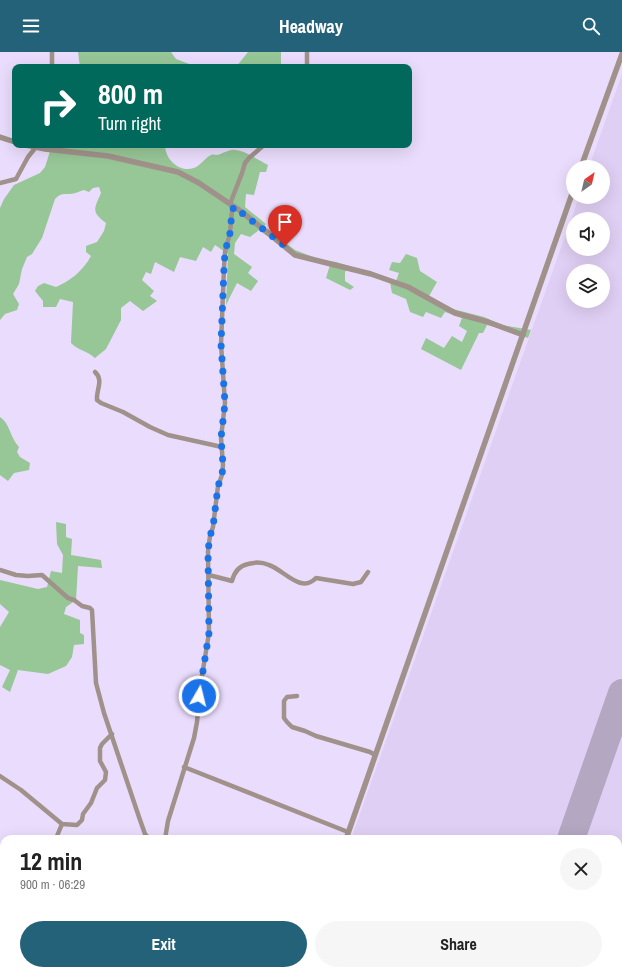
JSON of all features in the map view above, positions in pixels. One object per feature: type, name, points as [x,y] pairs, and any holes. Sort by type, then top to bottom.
[{"type":"street","points":[[52,52],[52,64]]},
{"type":"street","points":[[307,52],[307,64]]},
{"type":"street","points":[[584,160],[622,54]]},
{"type":"street","points":[[0,137],[12,141]]},
{"type":"street","points":[[0,183],[16,179],[28,157],[35,148]]},
{"type":"street","points":[[52,148],[108,156],[176,172],[199,183],[232,205],[295,255],[371,274],[408,287],[455,313],[488,322],[524,335]]},
{"type":"street","points":[[166,835],[167,823],[194,738],[209,633],[208,551],[213,527],[218,486],[222,475],[223,465],[221,438],[225,403],[221,344],[225,252],[230,233],[232,205],[244,164],[261,148]]},
{"type":"street","points":[[347,835],[569,204]]},
{"type":"street","points":[[95,372],[100,378],[97,400],[101,403],[123,412],[168,435],[222,447]]},
{"type":"street","points":[[209,575],[232,581],[234,574],[239,568],[245,564],[255,562],[271,565],[297,582],[307,583],[313,582],[316,578],[353,584],[361,582],[368,572]]},
{"type":"street","points":[[0,570],[16,575],[42,575],[68,598],[92,610],[96,682],[104,713],[146,835]]},
{"type":"street","points":[[297,696],[286,697],[284,701],[284,718],[292,727],[305,730],[316,736],[370,752],[375,755]]},
{"type":"street","points":[[0,776],[21,790],[62,824],[77,825],[82,820],[83,814],[91,803],[94,794],[105,780],[106,772],[100,761],[99,754],[102,744],[112,734]]},
{"type":"street","points":[[184,767],[348,832]]},
{"type":"street","points":[[58,835],[62,824]]},
{"type":"shaded area","points":[[622,74],[622,835],[352,835],[566,234],[566,256],[610,256],[610,212],[574,212],[577,204],[610,204],[610,160],[591,160]]},
{"type":"green space","points":[[78,52],[171,52],[176,59],[189,64],[80,64]]},
{"type":"green space","points":[[248,52],[281,52],[281,64],[238,64]]},
{"type":"green space","points":[[51,148],[166,148],[167,155],[174,164],[178,167],[188,169],[196,167],[212,155],[239,150],[268,165],[266,172],[260,172],[254,195],[246,194],[245,207],[266,224],[264,226],[295,250],[321,260],[336,262],[396,281],[399,273],[389,270],[392,262],[400,263],[406,254],[417,258],[420,271],[437,282],[429,296],[453,309],[484,317],[502,325],[531,330],[528,338],[510,331],[487,325],[483,333],[479,333],[461,370],[421,349],[426,338],[444,348],[452,336],[462,342],[467,331],[459,326],[462,318],[445,312],[441,318],[426,312],[423,317],[410,312],[406,299],[392,293],[390,282],[347,269],[345,272],[345,281],[354,287],[350,290],[326,278],[330,265],[295,256],[259,230],[250,237],[241,234],[235,243],[234,254],[252,267],[248,273],[258,281],[251,291],[237,283],[226,305],[228,254],[215,245],[211,252],[203,247],[196,261],[180,257],[174,272],[155,262],[151,274],[146,272],[142,280],[154,291],[150,296],[157,301],[143,311],[130,301],[121,308],[121,320],[106,349],[95,358],[71,343],[73,302],[60,299],[56,307],[43,307],[43,301],[35,291],[38,286],[44,283],[56,287],[66,282],[76,275],[88,261],[91,256],[86,252],[86,246],[97,242],[104,231],[106,223],[98,216],[95,210],[101,193],[99,187],[93,188],[89,192],[84,190],[72,194],[62,194],[55,199],[42,238],[32,254],[27,257],[22,269],[19,284],[13,294],[19,304],[17,310],[5,314],[0,320],[0,208],[4,199],[14,185],[40,173],[45,167]]},
{"type":"green space","points":[[0,417],[6,423],[19,447],[17,452],[20,457],[30,463],[29,470],[14,473],[8,481],[0,475]]},
{"type":"green space","points":[[56,522],[66,524],[66,537],[72,539],[71,555],[101,560],[102,568],[78,566],[76,600],[66,607],[64,614],[80,620],[80,633],[84,635],[84,644],[74,645],[72,657],[66,666],[48,674],[18,670],[10,692],[2,687],[10,670],[0,665],[0,627],[9,612],[0,604],[0,580],[38,589],[47,587],[51,571],[62,573],[63,555],[57,544]]},
{"type":"taxiway","points":[[618,705],[622,704]]},
{"type":"runway","points":[[572,835],[622,693]]},
{"type":"route","points":[[199,696],[209,633],[208,551],[213,527],[218,486],[222,475],[223,465],[221,438],[225,403],[221,344],[224,268],[225,252],[234,207],[285,246]]}]
